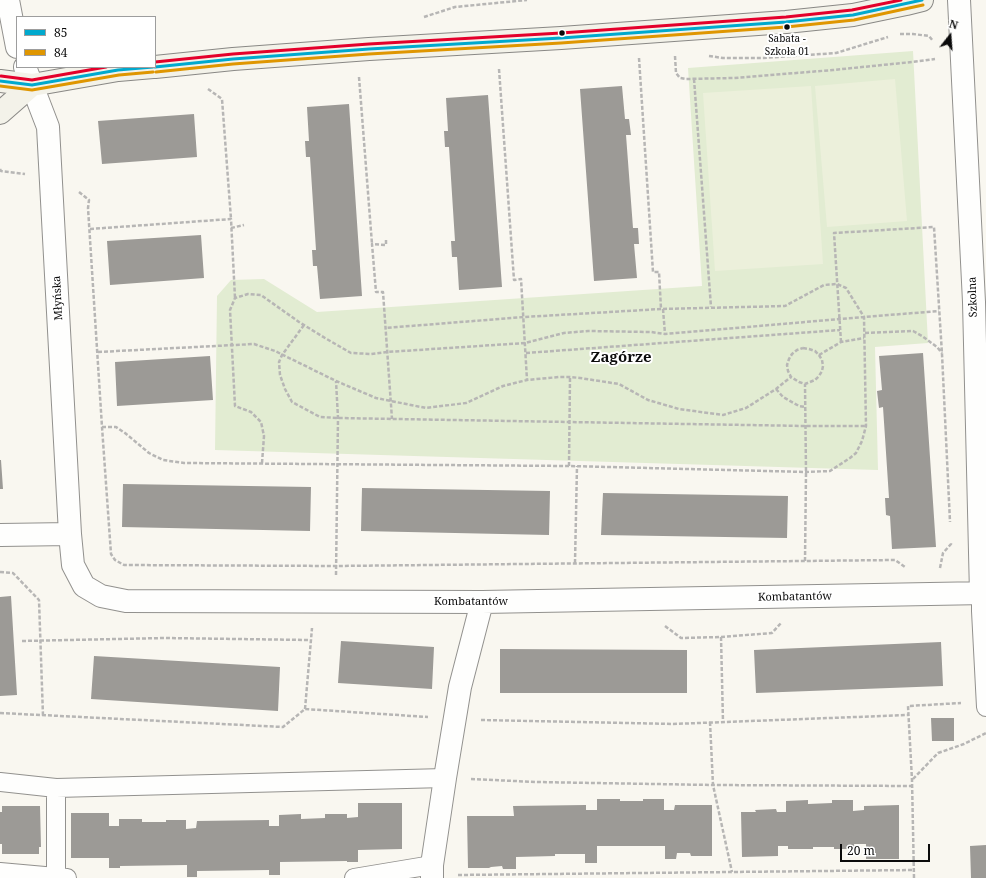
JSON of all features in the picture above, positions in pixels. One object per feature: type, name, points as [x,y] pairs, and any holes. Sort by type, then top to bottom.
[{"type":"street","points":[[8,0],[16,42]]},
{"type":"street","points":[[156,67],[233,59],[368,49],[561,38],[786,22],[853,15],[922,0]]},
{"type":"street","name":"Szkolna","points":[[959,0],[980,302],[984,594]]},
{"type":"street","points":[[0,81],[29,76],[142,68]]},
{"type":"street","points":[[0,113],[29,76]]},
{"type":"street","name":"Młyńska","points":[[29,76],[48,127],[70,534]]},
{"type":"street","points":[[0,535],[70,534]]},
{"type":"street","name":"Kombatantów","points":[[70,534],[73,566],[84,586],[101,596],[126,601],[482,602],[984,594]]},
{"type":"street","points":[[439,873],[445,778],[460,687],[482,602]]},
{"type":"lane","points":[[984,594],[981,611],[986,704]]},
{"type":"lane","points":[[0,782],[56,788],[445,778]]},
{"type":"lane","points":[[0,872],[61,877],[56,788]]},
{"type":"lane","points":[[354,878],[439,873]]},
{"type":"path","points":[[895,35],[913,34],[929,36],[937,45],[962,55]]},
{"type":"path","points":[[709,56],[723,58],[763,58],[836,53],[888,37]]},
{"type":"path","points":[[674,52],[676,73],[680,78],[686,80],[734,78],[840,69],[912,62],[962,55]]},
{"type":"path","points":[[639,56],[654,272],[659,272],[665,334]]},
{"type":"path","points":[[498,65],[514,280],[521,280],[527,380]]},
{"type":"path","points":[[359,74],[376,292],[383,292],[392,419]]},
{"type":"path","points":[[694,79],[711,307]]},
{"type":"path","points":[[214,88],[207,88],[222,99],[231,218],[236,298],[230,310],[235,406],[251,412],[261,422],[264,436],[262,463]]},
{"type":"path","points":[[78,191],[89,200],[111,554],[114,560],[124,565],[336,566],[895,560],[906,568]]},
{"type":"path","points":[[90,229],[231,218]]},
{"type":"path","points":[[231,228],[244,225]]},
{"type":"path","points":[[841,342],[834,233],[934,226],[951,528]]},
{"type":"path","points":[[372,244],[386,245],[386,240]]},
{"type":"path","points":[[102,427],[116,427],[150,453],[163,460],[184,462],[577,466],[806,472],[830,471],[850,458],[856,453],[862,441],[866,426],[864,317],[846,288],[837,284],[824,285],[785,306],[662,309],[524,317],[385,328]]},
{"type":"path","points":[[236,298],[248,294],[261,294],[304,325],[351,353],[371,354],[525,342],[564,333],[588,331],[651,332],[665,334],[939,311]]},
{"type":"path","points":[[304,325],[282,355],[279,362],[280,375],[292,402],[320,417],[866,426]]},
{"type":"path","points":[[526,353],[840,330]]},
{"type":"path","points":[[864,333],[913,331],[937,347],[942,354]]},
{"type":"path","points":[[819,355],[841,342],[864,338]]},
{"type":"path","points":[[98,352],[254,344],[275,351],[336,381],[376,398],[426,408],[466,403],[503,386],[527,380],[570,377],[619,384],[648,400],[679,409],[724,415],[746,408],[776,389],[791,377]]},
{"type":"path","points":[[803,348],[809,349],[815,351],[819,355],[822,360],[822,372],[815,380],[806,384],[791,377],[787,365],[792,354],[797,350],[803,348]]},
{"type":"path","points":[[569,466],[570,377]]},
{"type":"path","points":[[336,381],[338,418],[337,602]]},
{"type":"path","points":[[805,561],[806,384]]},
{"type":"path","points":[[776,389],[783,397],[799,406],[806,407]]},
{"type":"path","points":[[575,563],[577,466]]},
{"type":"path","points":[[939,574],[943,553],[951,544],[951,536]]},
{"type":"path","points":[[0,572],[13,573],[39,600],[43,716]]},
{"type":"path","points":[[662,624],[681,638],[721,637],[772,633],[784,619]]},
{"type":"path","points":[[305,709],[312,621]]},
{"type":"path","points":[[721,637],[723,722]]},
{"type":"path","points":[[22,641],[165,638],[310,640]]},
{"type":"path","points":[[914,878],[912,780],[908,706],[986,704]]},
{"type":"path","points":[[0,713],[283,727],[305,709],[455,719],[673,724],[908,715]]},
{"type":"path","points":[[710,722],[713,785],[732,872]]},
{"type":"path","points":[[912,780],[938,753],[964,744],[986,733]]},
{"type":"path","points":[[445,778],[544,782],[713,785],[912,786]]},
{"type":"path","points":[[439,873],[914,870]]},
{"type":"green space","points":[[913,51],[928,343],[875,347],[878,470],[215,450],[217,296],[231,280],[264,279],[317,312],[702,286],[688,68]]},
{"type":"green space","points":[[895,79],[907,221],[827,227],[815,86]]},
{"type":"green space","points":[[811,86],[823,264],[715,271],[703,93]]},
{"type":"building","points":[[622,86],[625,119],[629,119],[631,135],[626,135],[633,228],[638,228],[639,244],[634,244],[637,278],[594,281],[580,89]]},
{"type":"building","points":[[488,95],[502,287],[459,290],[457,257],[452,257],[451,241],[455,241],[449,147],[445,147],[444,131],[448,131],[446,98]]},
{"type":"building","points":[[349,104],[362,296],[320,299],[317,266],[313,266],[312,250],[316,250],[310,157],[306,157],[305,141],[309,141],[307,107]]},
{"type":"building","points":[[194,114],[197,157],[102,164],[98,121]]},
{"type":"building","points":[[201,235],[204,278],[110,285],[107,241]]},
{"type":"building","points":[[923,353],[936,547],[892,549],[890,516],[886,515],[885,498],[889,498],[883,407],[879,408],[877,391],[882,390],[879,356]]},
{"type":"building","points":[[210,356],[213,400],[117,406],[115,362]]},
{"type":"building","points":[[1,460],[3,489],[0,489]]},
{"type":"building","points":[[123,484],[311,487],[310,531],[122,527]]},
{"type":"building","points":[[362,488],[550,491],[549,535],[361,531]]},
{"type":"building","points":[[603,493],[788,496],[787,538],[601,535]]},
{"type":"building","points":[[11,596],[17,695],[0,696],[0,597]]},
{"type":"building","points":[[341,641],[434,647],[432,689],[338,683]]},
{"type":"building","points":[[941,642],[943,686],[756,693],[754,650]]},
{"type":"building","points":[[500,649],[687,650],[687,693],[500,693]]},
{"type":"building","points":[[94,656],[280,667],[278,711],[91,699]]},
{"type":"building","points":[[931,718],[954,718],[954,741],[932,741]]},
{"type":"building","points":[[597,799],[643,801],[643,799],[664,799],[664,810],[674,810],[675,805],[712,805],[712,856],[691,856],[690,853],[677,853],[676,859],[665,859],[665,846],[597,846],[597,863],[585,863],[585,854],[555,854],[555,856],[516,857],[516,869],[503,869],[502,866],[489,868],[468,868],[467,816],[514,816],[513,806],[586,805],[586,810],[597,810]]},
{"type":"building","points":[[808,800],[808,804],[832,803],[832,800],[853,800],[853,811],[864,810],[864,806],[899,805],[899,859],[866,859],[866,844],[854,844],[855,849],[813,847],[813,849],[788,849],[788,846],[778,846],[778,856],[742,857],[741,812],[756,812],[755,810],[776,809],[777,812],[786,812],[786,801]]},
{"type":"building","points":[[358,803],[402,803],[402,849],[358,850],[358,862],[280,862],[280,875],[269,875],[269,870],[197,871],[197,877],[187,877],[187,865],[120,866],[120,868],[109,868],[109,858],[71,858],[71,813],[109,813],[109,826],[119,826],[119,819],[142,819],[142,822],[186,820],[186,829],[196,828],[197,821],[269,820],[269,826],[279,826],[279,815],[301,814],[301,819],[325,818],[325,814],[347,814],[347,818],[358,817]]},
{"type":"building","points":[[2,806],[40,806],[41,847],[39,847],[39,854],[2,854],[2,844],[0,844],[0,812],[2,812]]},
{"type":"building","points":[[986,845],[986,878],[971,878],[970,846]]},
{"type":"transit line","points":[[156,62],[233,54],[369,44],[561,33],[786,17],[852,10],[901,0]]},
{"type":"transit line","name":"85","points":[[156,67],[233,59],[369,49],[561,38],[786,22],[853,15],[922,0]]},
{"type":"transit line","name":"84","points":[[156,72],[233,64],[369,54],[561,43],[786,27],[854,20],[923,5]]},
{"type":"transit line","points":[[1,76],[32,80],[100,68]]},
{"type":"transit line","name":"85","points":[[0,81],[32,85],[118,70],[141,68]]},
{"type":"transit line","name":"84","points":[[0,86],[32,90],[119,75],[153,72]]},
{"type":"place","name":"Sabata - Szkoła 01","points":[[787,27]]},
{"type":"district","name":"Zagórze","points":[[621,358]]}]
